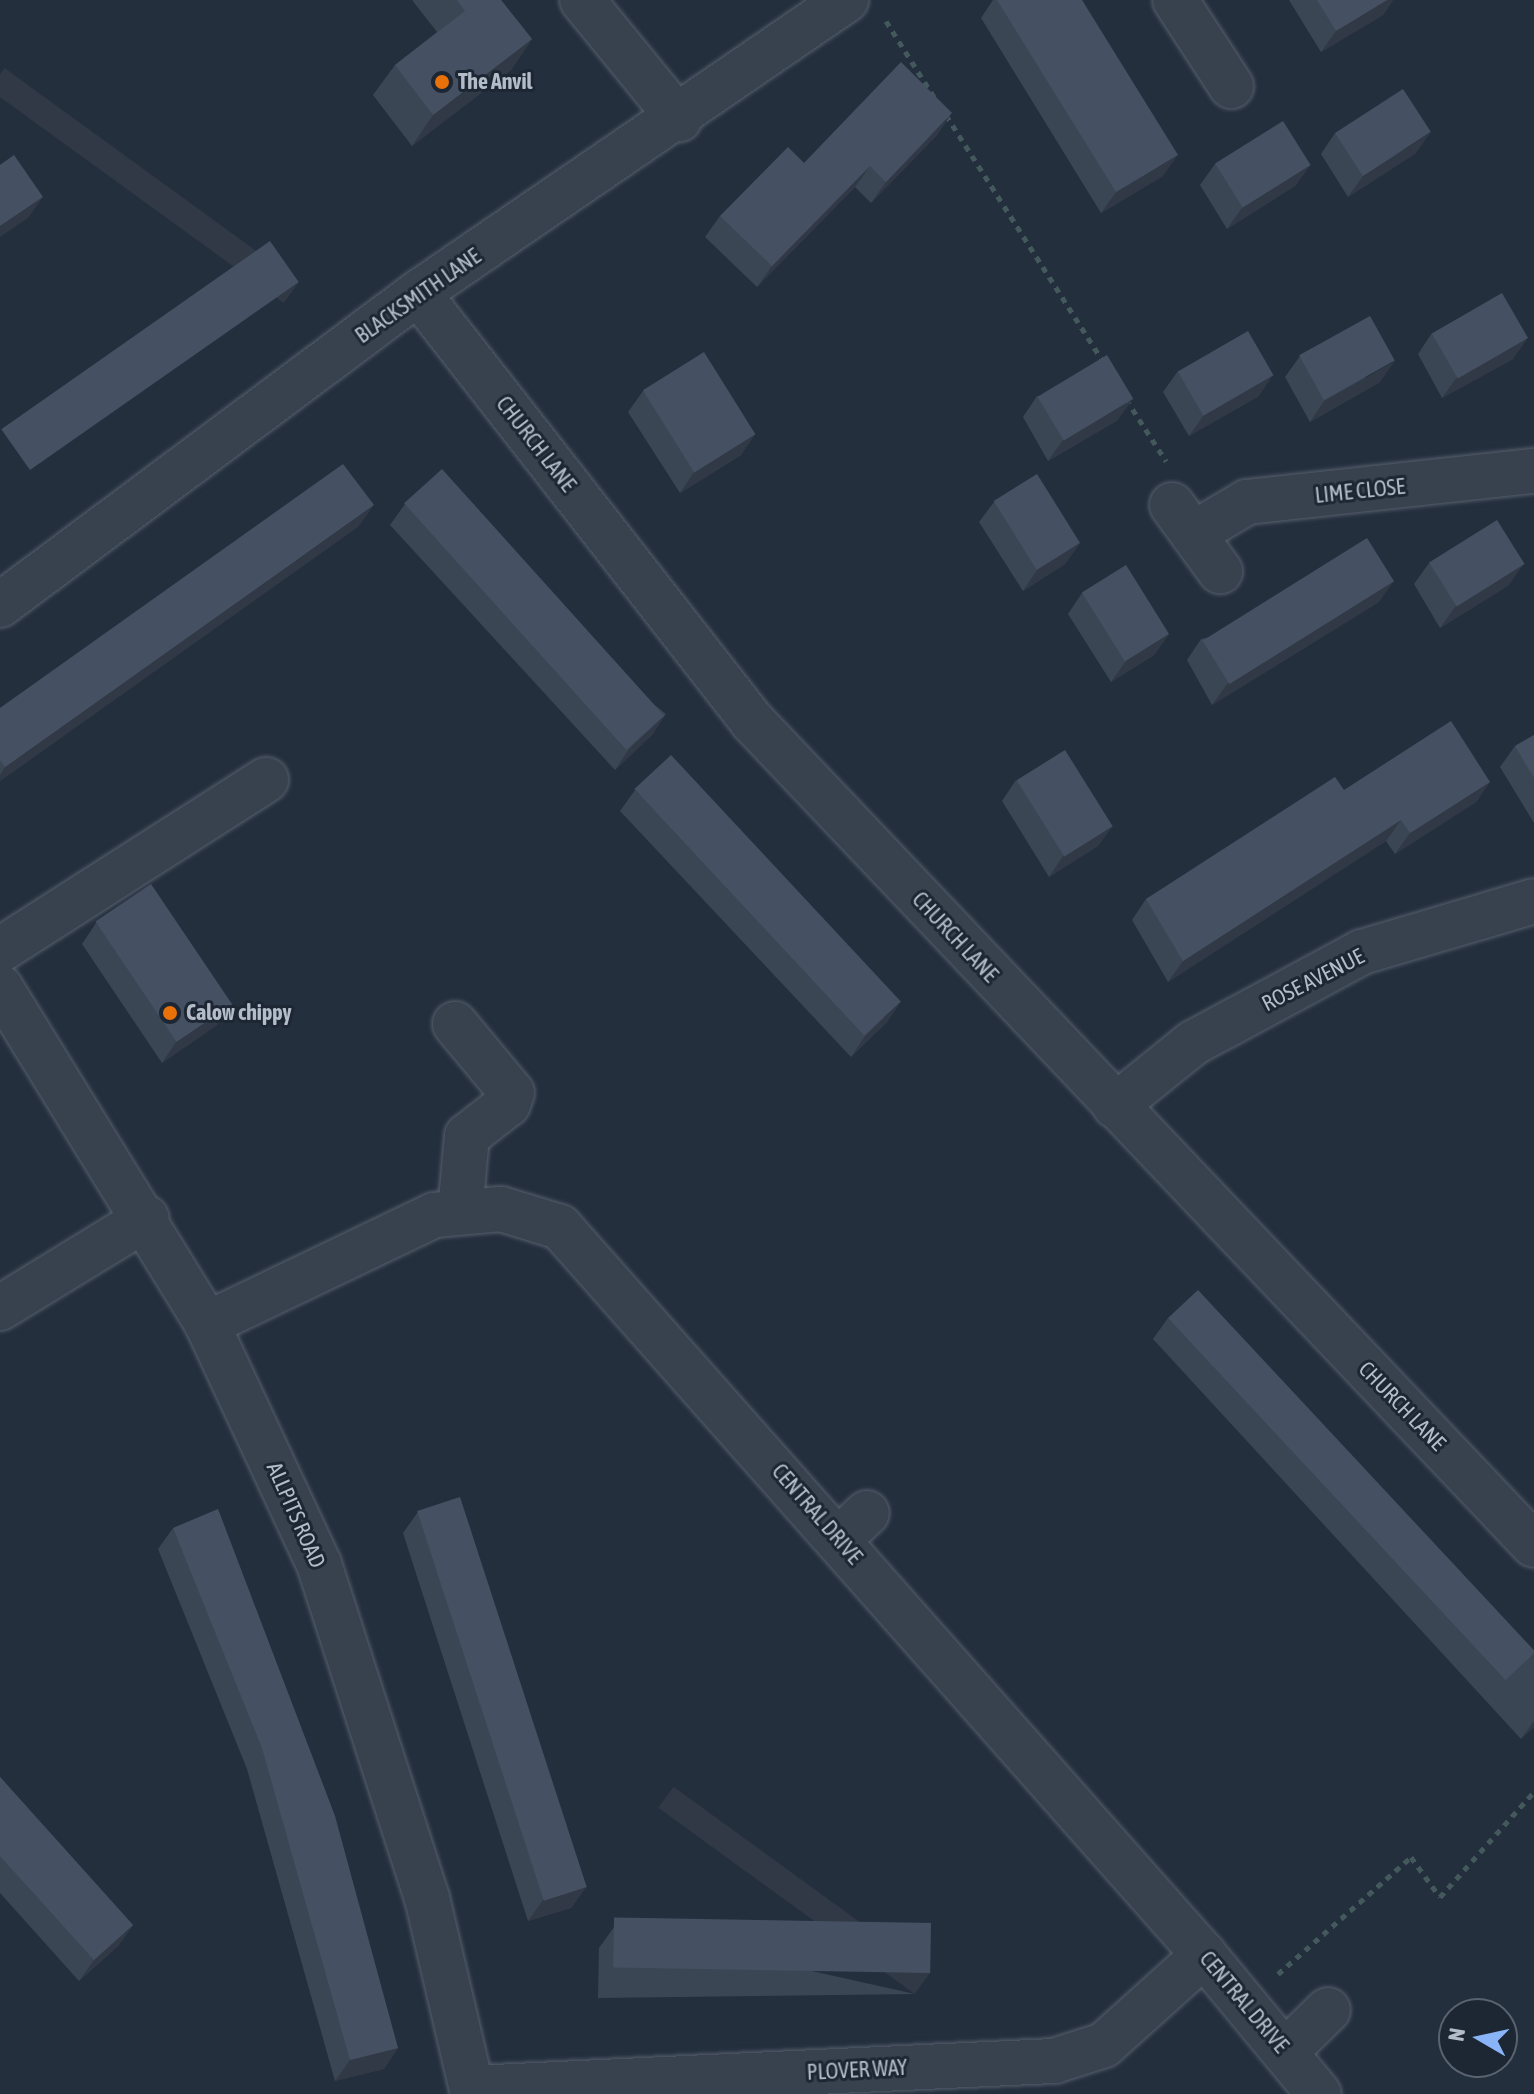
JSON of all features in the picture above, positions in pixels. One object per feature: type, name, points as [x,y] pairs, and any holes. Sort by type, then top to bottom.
[{"type":"street","points":[[582,0],[679,119]]},
{"type":"street","points":[[1175,0],[1231,86]]},
{"type":"street","name":"BLACKSMITH LANE","points":[[0,605],[418,293],[679,119],[862,5]]},
{"type":"street","name":"CHURCH LANE","points":[[418,293],[752,721],[1534,1545]]},
{"type":"street","name":"LIME CLOSE","points":[[1183,520],[1247,502],[1534,471]]},
{"type":"street","points":[[1183,520],[1220,571]]},
{"type":"street","points":[[0,950],[266,780]]},
{"type":"street","name":"ROSE AVENUE","points":[[1115,1106],[1193,1043],[1362,952],[1534,901]]},
{"type":"street","name":"ALLPITS ROAD","points":[[0,987],[147,1218],[207,1324],[319,1564],[427,1898],[472,2091]]},
{"type":"street","points":[[455,1024],[512,1093],[508,1104],[467,1136],[460,1212]]},
{"type":"street","name":"CENTRAL DRIVE","points":[[207,1324],[435,1215],[501,1209],[560,1227],[853,1526],[1319,2094]]},
{"type":"street","points":[[0,1308],[147,1218]]},
{"type":"street","name":"PLOVER WAY","points":[[472,2091],[1054,2061],[1104,2045],[1204,1955]]},
{"type":"street","points":[[1285,2052],[1328,2010]]},
{"type":"path","points":[[862,5],[1112,376]]},
{"type":"path","points":[[1120,389],[1183,488],[1183,520]]},
{"type":"path","points":[[1245,2003],[1411,1857],[1440,1897],[1534,1792]]},
{"type":"building","points":[[457,0],[501,0],[532,39],[433,115],[395,65],[465,11]]},
{"type":"building","points":[[997,0],[1082,0],[1178,155],[1116,192]]},
{"type":"building","points":[[1317,0],[1387,0],[1336,31]]},
{"type":"building","points":[[901,62],[952,113],[886,182],[870,166],[772,266],[720,216],[788,147],[804,163]]},
{"type":"building","points":[[1403,89],[1431,132],[1363,176],[1335,133]]},
{"type":"building","points":[[1283,121],[1311,165],[1243,207],[1215,163]]},
{"type":"building","points":[[14,155],[43,197],[0,226],[0,165]]},
{"type":"building","points":[[270,241],[299,282],[30,470],[1,429]]},
{"type":"building","points":[[1502,293],[1528,338],[1458,379],[1432,334]]},
{"type":"building","points":[[1370,316],[1395,361],[1324,400],[1299,355]]},
{"type":"building","points":[[1248,331],[1274,375],[1203,416],[1178,372]]},
{"type":"building","points":[[704,352],[755,434],[694,472],[643,390]]},
{"type":"building","points":[[1107,355],[1133,399],[1064,440],[1038,397]]},
{"type":"building","points":[[343,464],[374,505],[5,767],[0,760],[0,708]]},
{"type":"building","points":[[442,469],[664,716],[626,750],[404,503]]},
{"type":"building","points":[[1037,474],[1080,543],[1037,570],[994,501]]},
{"type":"building","points":[[1497,520],[1525,564],[1457,606],[1429,562]]},
{"type":"building","points":[[1367,538],[1394,581],[1230,684],[1202,641]]},
{"type":"building","points":[[1126,565],[1169,634],[1125,661],[1082,593]]},
{"type":"building","points":[[1451,721],[1490,782],[1410,833],[1401,820],[1183,961],[1146,899],[1335,777],[1344,790]]},
{"type":"building","points":[[1534,735],[1534,778],[1515,746]]},
{"type":"building","points":[[1065,750],[1113,826],[1064,857],[1017,780]]},
{"type":"building","points":[[671,755],[901,1001],[864,1036],[634,789]]},
{"type":"building","points":[[151,884],[232,1004],[177,1042],[95,921]]},
{"type":"building","points":[[1198,1290],[1534,1650],[1506,1680],[1168,1318]]},
{"type":"building","points":[[460,1497],[587,1887],[544,1901],[417,1511]]},
{"type":"building","points":[[218,1509],[335,1816],[398,2048],[350,2060],[262,1748],[173,1528]]},
{"type":"building","points":[[0,1777],[133,1925],[94,1960],[0,1856]]},
{"type":"building","points":[[614,1917],[931,1923],[930,1973],[613,1967]]},
{"type":"place","name":"The Anvil","points":[[442,82]]},
{"type":"place","name":"Calow chippy","points":[[170,1013]]}]
